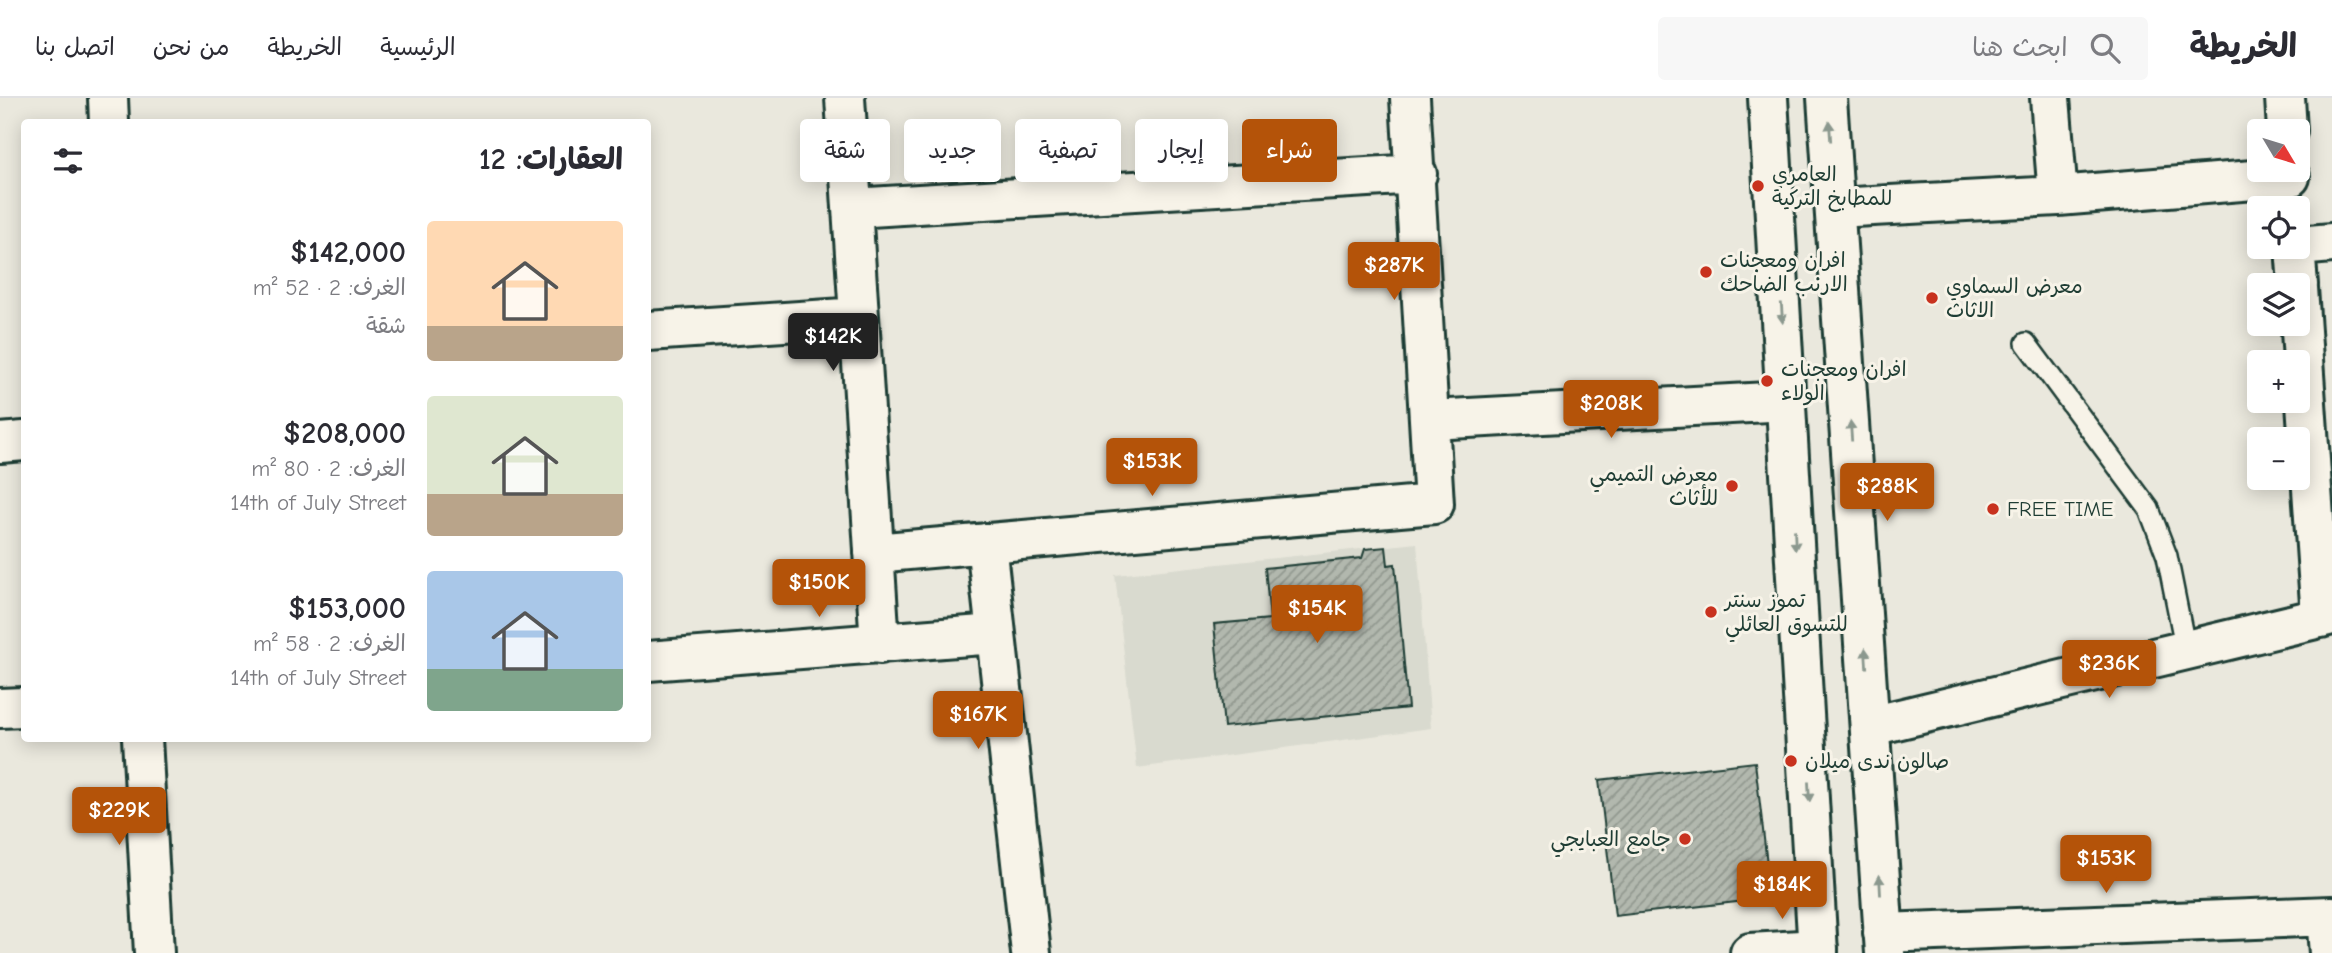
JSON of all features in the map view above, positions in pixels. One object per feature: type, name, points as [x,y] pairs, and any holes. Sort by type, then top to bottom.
[{"type":"street","points":[[108,98],[109,119]]},
{"type":"street","points":[[845,98],[880,644]]},
{"type":"street","points":[[874,552],[1434,503],[1417,174],[1410,98]]},
{"type":"street","points":[[1750,953],[1818,951],[1768,98]]},
{"type":"street","points":[[1827,98],[1884,943],[2329,929]]},
{"type":"street","points":[[2050,98],[2058,196]]},
{"type":"street","points":[[2285,98],[2286,119]]},
{"type":"street","points":[[853,208],[1417,174]]},
{"type":"street","points":[[1835,208],[2291,185]]},
{"type":"street","points":[[2310,245],[2332,243]]},
{"type":"street","points":[[651,331],[859,317]]},
{"type":"street","points":[[1871,726],[2326,617],[2302,336]]},
{"type":"street","points":[[1431,420],[1787,401]]},
{"type":"street","points":[[0,443],[21,441]]},
{"type":"street","points":[[986,543],[1031,953]]},
{"type":"street","points":[[651,661],[995,634]]},
{"type":"street","points":[[0,708],[21,707]]},
{"type":"street","points":[[142,742],[154,953]]},
{"type":"lane","points":[[2026,343],[2149,509],[2166,556],[2186,651]]},
{"type":"shaded area","points":[[1417,543],[1431,728],[1137,768],[1115,575]]},
{"type":"building","points":[[1386,547],[1388,565],[1395,564],[1408,708],[1224,727],[1214,624],[1270,619],[1265,568],[1362,558],[1365,549]]},
{"type":"building","name":"جامع العبايجي","points":[[1755,762],[1771,898],[1615,916],[1599,780]]},
{"type":"place","name":"العامري للمطابخ التركية","points":[[1758,186]]},
{"type":"place","name":"افران ومعجنات الارنب الضاحك","points":[[1706,272]]},
{"type":"place","name":"معرض السماوي الاثاث","points":[[1932,298]]},
{"type":"place","name":"افران ومعجنات الولاء","points":[[1767,381]]},
{"type":"place","name":"معرض التميمي للأثاث","points":[[1732,486]]},
{"type":"place","name":"FREE TIME","points":[[1993,509]]},
{"type":"place","name":"تموز سنتر للتسوق العائلي","points":[[1711,612]]},
{"type":"place","name":"صالون ندى ميلان","points":[[1791,761]]},
{"type":"place","name":"جامع العبايجي","points":[[1685,839]]}]
